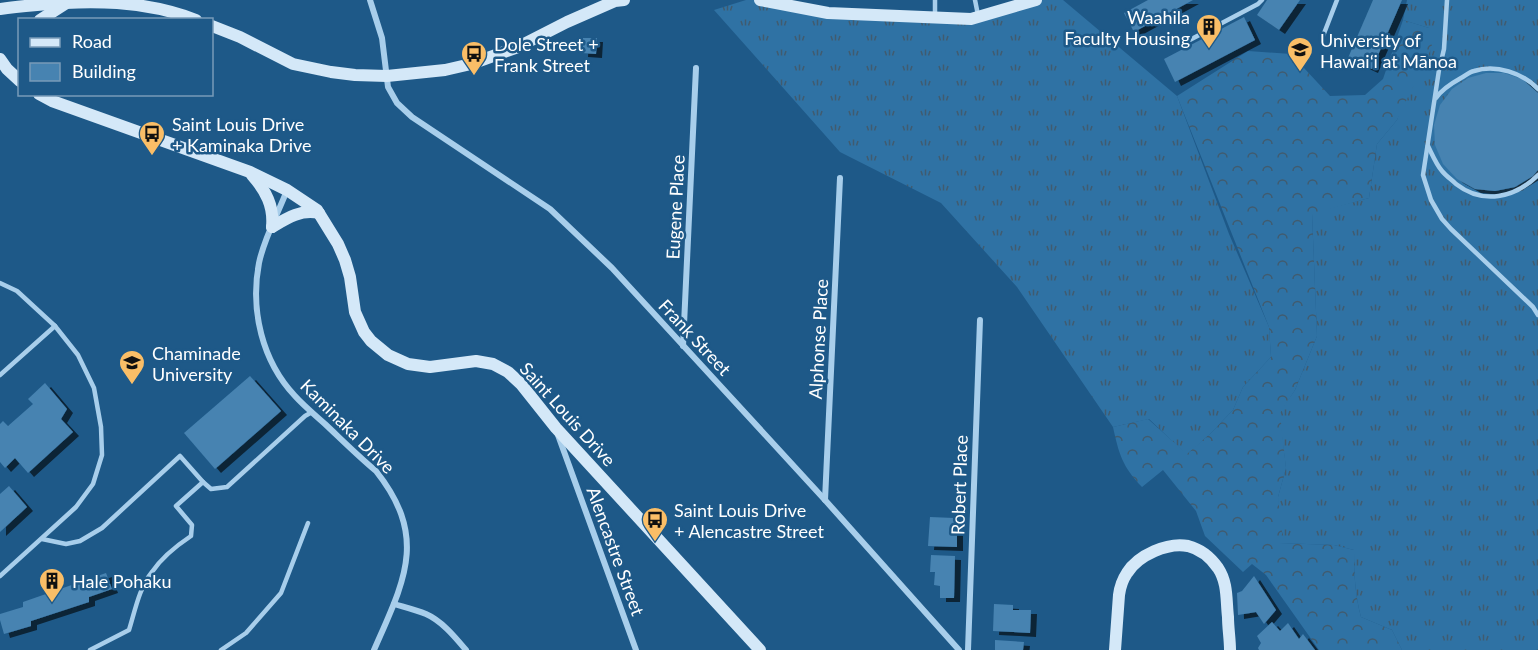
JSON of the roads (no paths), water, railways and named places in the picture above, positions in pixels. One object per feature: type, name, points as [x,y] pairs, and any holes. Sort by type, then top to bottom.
[{"type":"street","name":"Frank Street","points":[[370,0],[382,38],[388,87],[404,110],[550,209],[612,268],[959,650]]},
{"type":"street","points":[[213,26],[240,37],[293,64],[331,72],[387,76],[445,70],[471,64],[518,47],[615,1],[624,0]]},
{"type":"street","points":[[759,0],[828,13],[971,19],[1020,2],[1036,0]]},
{"type":"street","points":[[0,9],[64,1],[98,2],[136,5],[178,13],[190,18]]},
{"type":"street","points":[[43,18],[64,1]]},
{"type":"street","points":[[0,58],[18,79]]},
{"type":"street","name":"Eugene Place","points":[[683,346],[696,68]]},
{"type":"street","name":"Saint Louis Drive","points":[[44,96],[250,172],[287,190],[317,210],[345,260],[359,322],[364,332],[379,349],[398,360],[419,366],[441,366],[476,361],[493,364],[515,378],[556,428],[760,650]]},
{"type":"street","points":[[62,96],[78,110]]},
{"type":"street","points":[[250,172],[267,194],[273,215],[272,227]]},
{"type":"street","name":"Alphonse Place","points":[[825,500],[840,178]]},
{"type":"street","name":"Kaminaka Drive","points":[[287,190],[259,261],[256,281],[258,322],[267,352],[281,379],[294,395],[376,471],[387,485],[402,517],[406,534],[405,570],[401,588],[374,650]]},
{"type":"street","points":[[272,227],[299,213],[319,213]]},
{"type":"street","name":"Robert Place","points":[[968,650],[980,320]]},
{"type":"street","name":"Alencastre Street","points":[[556,428],[636,650]]},
{"type":"street","points":[[1115,650],[1120,587],[1128,572],[1148,554],[1175,546],[1187,546],[1199,550],[1218,567],[1227,590],[1231,649]]},
{"type":"street","points":[[394,604],[428,615],[444,627],[466,650]]},
{"type":"lane","points":[[935,0],[935,18]]},
{"type":"lane","points":[[975,0],[979,16]]},
{"type":"lane","points":[[1184,43],[1262,0]]},
{"type":"lane","points":[[1323,36],[1337,0]]},
{"type":"lane","points":[[1447,0],[1444,49],[1423,175],[1431,200],[1451,229],[1533,307],[1538,315]]},
{"type":"lane","points":[[1435,100],[1439,93],[1464,76],[1474,71],[1492,68],[1511,72],[1530,80],[1538,89]]},
{"type":"lane","points":[[1428,146],[1443,173],[1462,188],[1484,197],[1509,195],[1528,185],[1538,176]]},
{"type":"lane","points":[[0,283],[17,291],[55,326],[78,355],[93,388],[101,427],[102,455],[93,484],[76,507],[0,576]]},
{"type":"lane","points":[[0,375],[55,326]]},
{"type":"lane","points":[[42,538],[66,544],[80,542],[102,528],[180,456],[211,489],[227,487],[312,412]]},
{"type":"lane","points":[[90,650],[129,630],[138,599],[151,573],[173,548],[191,536],[192,525],[176,506],[202,482]]},
{"type":"lane","points":[[221,650],[246,633],[281,593],[308,523]]},
{"type":"place","name":"Waahila Faculty Housing","points":[[1209,50]]},
{"type":"place","name":"University of Hawaiʻi at Mānoa","points":[[1300,73]]},
{"type":"place","name":"Dole Street + Frank Street","points":[[474,77]]},
{"type":"place","name":"Saint Louis Drive + Kaminaka Drive","points":[[152,157]]},
{"type":"place","name":"Chaminade University","points":[[132,386]]},
{"type":"place","name":"Saint Louis Drive + Alencastre Street","points":[[655,543]]},
{"type":"place","name":"Hale Pohaku","points":[[52,604]]}]
